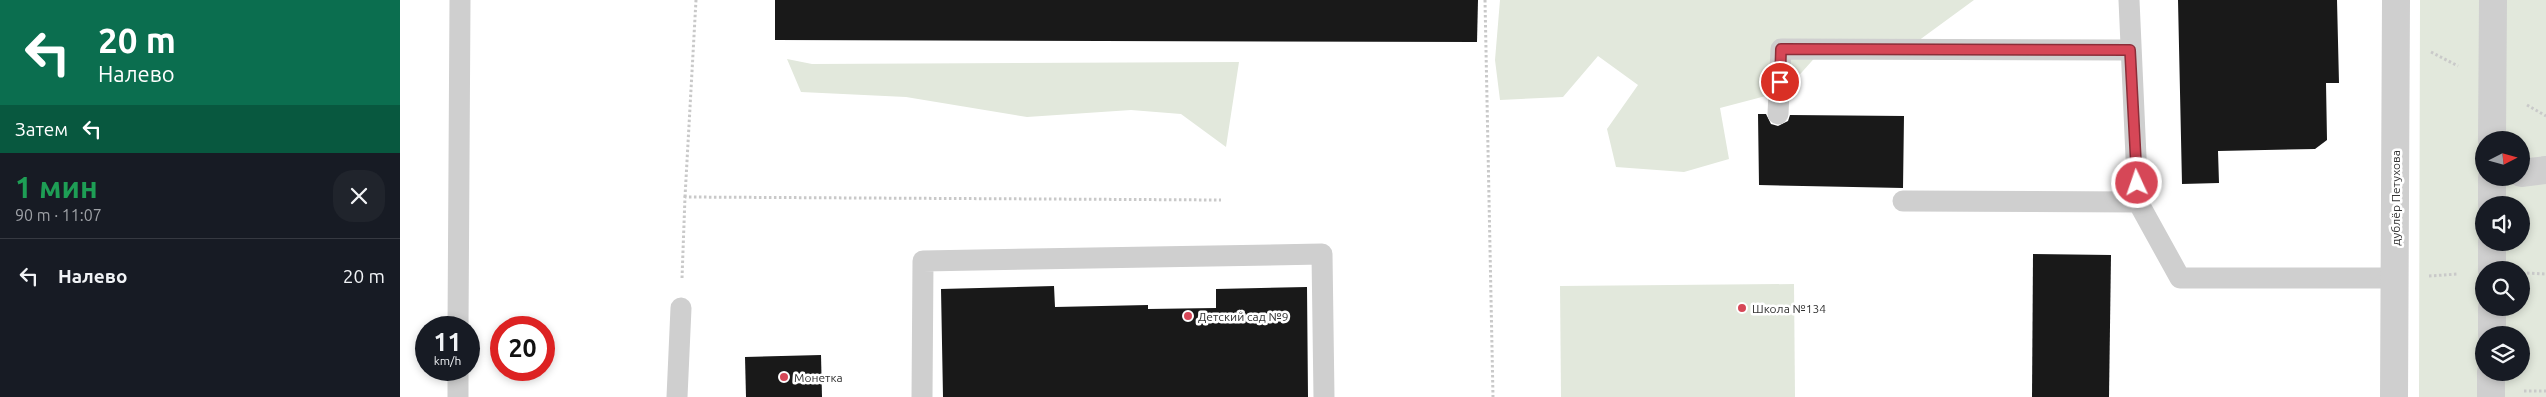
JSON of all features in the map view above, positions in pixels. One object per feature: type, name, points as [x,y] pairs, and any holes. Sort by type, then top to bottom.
[{"type":"street","name":"дублёр Петухова","points":[[2394,397],[2396,0]]},
{"type":"street","points":[[2492,131],[2493,0]]},
{"type":"street","points":[[2530,172],[2546,170]]},
{"type":"street","points":[[2491,397],[2492,381]]},
{"type":"lane","points":[[458,316],[460,0]]},
{"type":"lane","points":[[2129,0],[2138,202],[2180,278],[2395,278]]},
{"type":"lane","points":[[1778,114],[1781,49],[2130,50]]},
{"type":"lane","points":[[1903,201],[2138,202]]},
{"type":"lane","points":[[922,397],[923,261],[1322,254],[1324,397]]},
{"type":"lane","points":[[677,397],[681,308]]},
{"type":"lane","points":[[458,381],[458,397]]},
{"type":"path","points":[[681,308],[696,0]]},
{"type":"path","points":[[1485,0],[1493,397]]},
{"type":"path","points":[[685,197],[1221,200]]},
{"type":"path","points":[[2530,273],[2546,274]]},
{"type":"path","points":[[2395,278],[2464,274]]},
{"type":"shaded area","points":[[1500,0],[1974,0],[1918,41],[1828,43],[1785,91],[1720,108],[1729,159],[1684,172],[1616,167],[1607,129],[1638,85],[1598,56],[1563,97],[1500,100],[1495,60]]},
{"type":"shaded area","points":[[2420,0],[2546,0],[2546,397],[2419,397]]},
{"type":"shaded area","points":[[787,59],[812,64],[1239,62],[1226,147],[1181,114],[1131,110],[1027,117],[906,97],[801,92]]},
{"type":"shaded area","points":[[1794,284],[1795,397],[1561,397],[1560,286]]},
{"type":"building","points":[[775,0],[1478,0],[1477,42],[775,40]]},
{"type":"building","points":[[2178,0],[2337,0],[2339,83],[2326,83],[2327,140],[2315,149],[2218,151],[2219,183],[2182,184]]},
{"type":"building","points":[[1758,114],[1766,114],[1771,124],[1778,126],[1788,121],[1790,115],[1904,116],[1903,188],[1759,185]]},
{"type":"building","points":[[2033,254],[2111,255],[2109,397],[2032,397]]},
{"type":"building","points":[[1054,286],[1055,307],[1148,305],[1148,309],[1216,308],[1216,289],[1307,287],[1308,397],[943,397],[941,289]]},
{"type":"building","name":"Монетка","points":[[821,355],[822,397],[746,397],[745,357]]},
{"type":"place","name":"Школа №134","points":[[1742,308]]},
{"type":"place","name":"Детский сад №9","points":[[1188,316]]},
{"type":"place","name":"Монетка","points":[[784,377]]},
{"type":"route","points":[[1780,82],[1781,49],[2130,50],[2137,183]]}]
